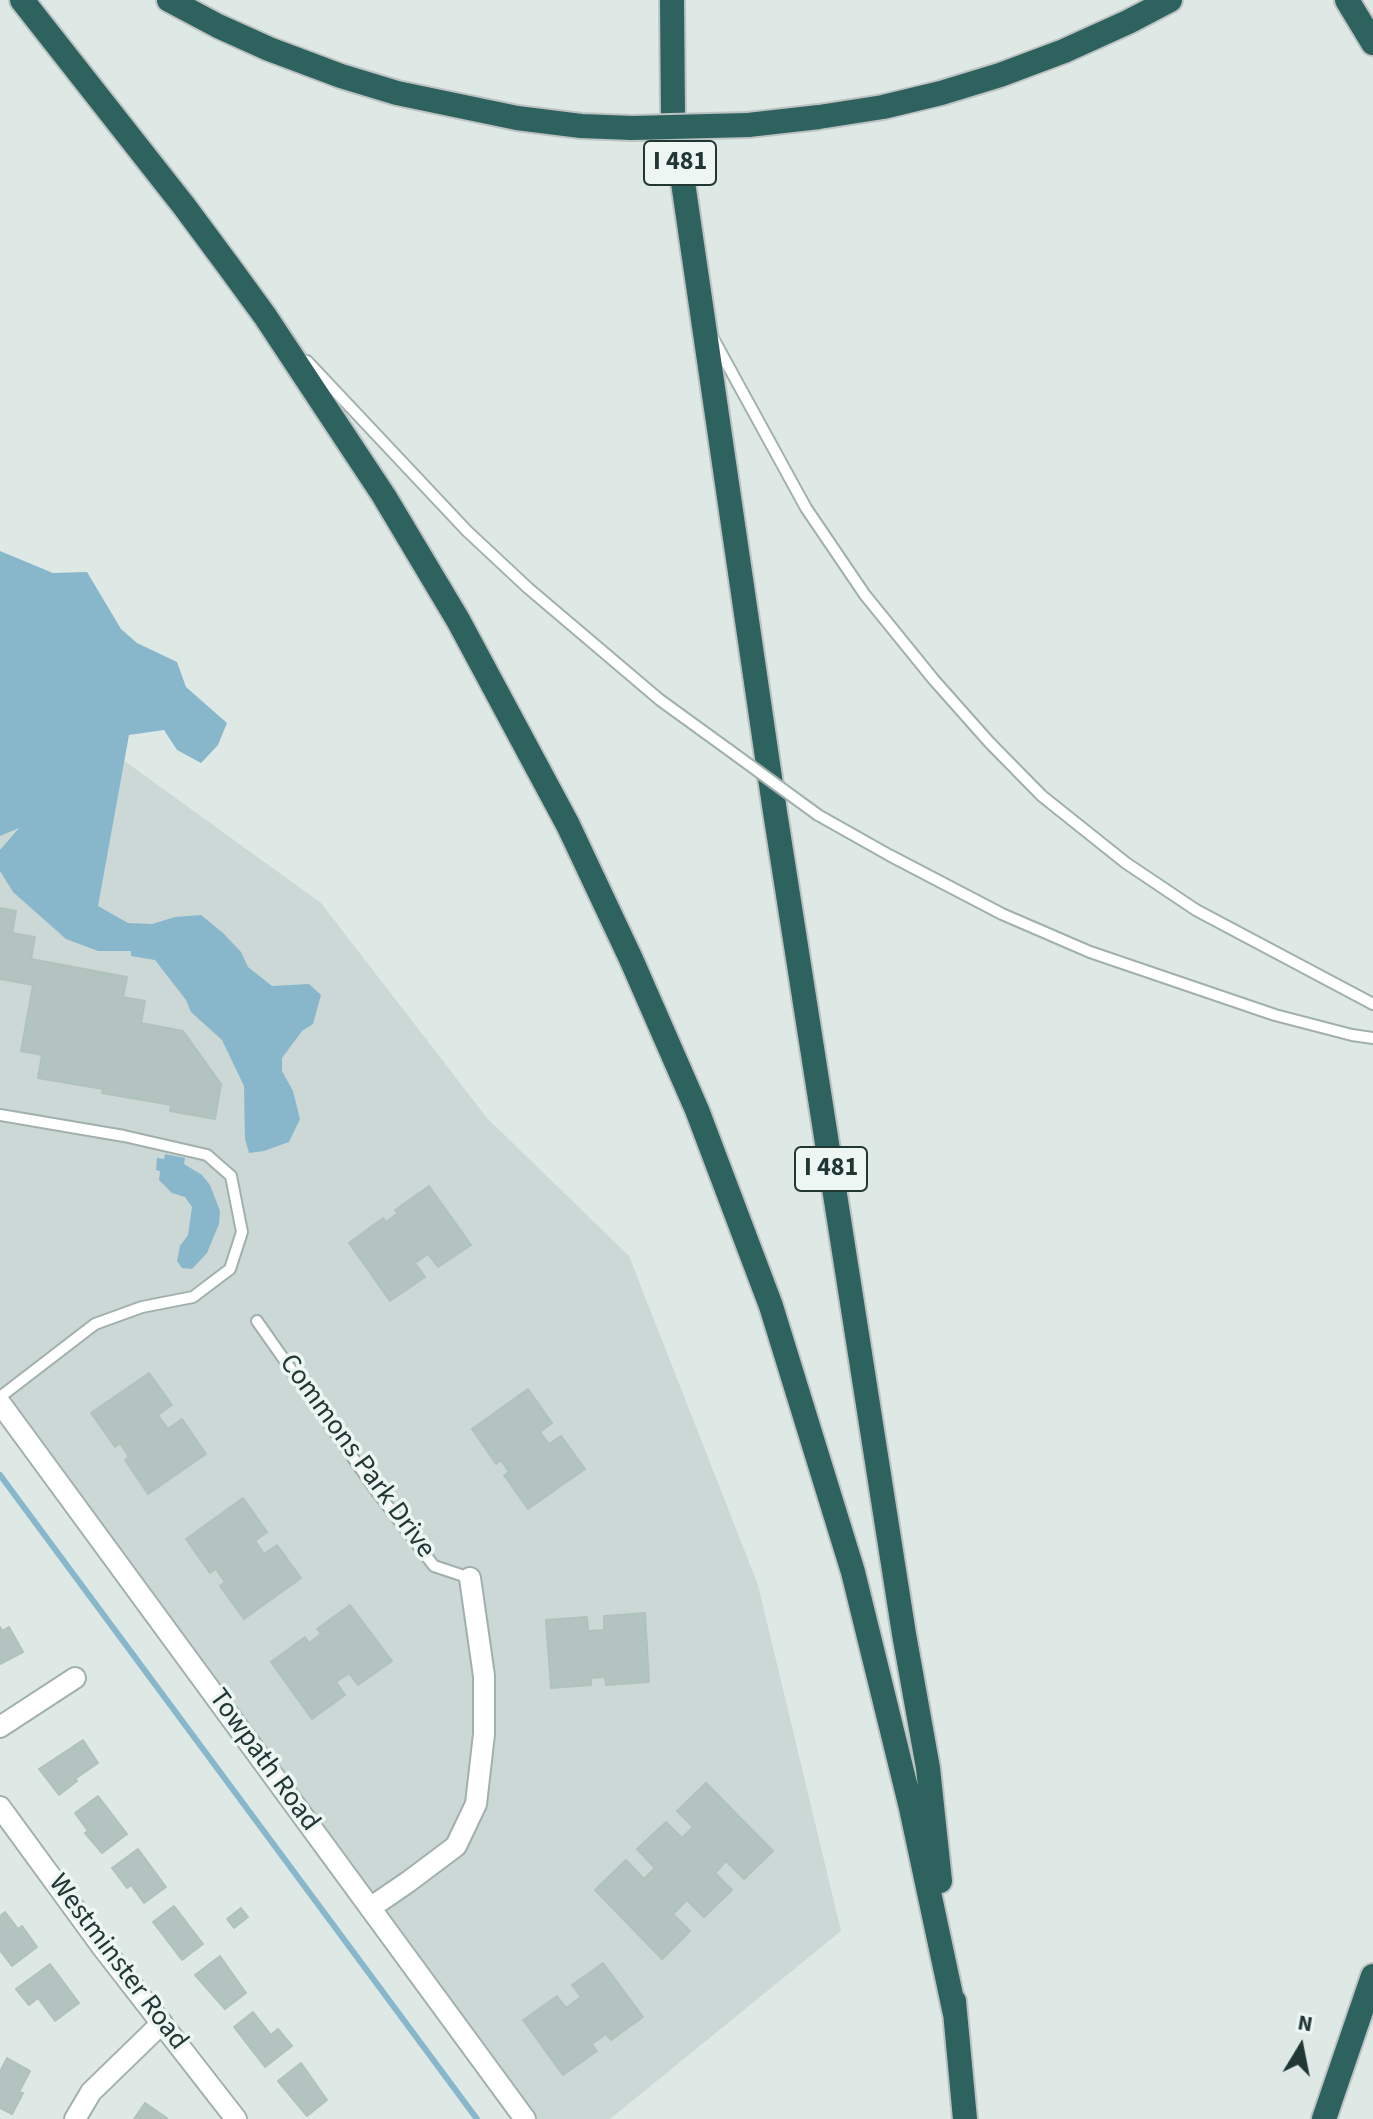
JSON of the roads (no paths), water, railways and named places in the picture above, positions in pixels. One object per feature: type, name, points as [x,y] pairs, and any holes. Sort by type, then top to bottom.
[{"type":"highway","points":[[22,0],[184,206],[265,316],[384,496],[458,620],[568,825],[631,959],[697,1110],[771,1306],[853,1572],[911,1808],[955,2014]]},
{"type":"highway","points":[[169,0],[269,49],[397,93],[517,118],[581,126],[632,128],[748,125],[819,117],[941,93],[1064,51],[1170,0]]},
{"type":"highway","name":"I 481","points":[[672,0],[673,114],[773,796],[904,1634],[928,1768],[965,2119]]},
{"type":"highway","points":[[1347,0],[1373,43]]},
{"type":"highway","points":[[1324,2119],[1373,1976]]},
{"type":"street","name":"Towpath Road","points":[[0,1400],[525,2119]]},
{"type":"street","name":"Commons Park Drive","points":[[370,1908],[456,1846],[476,1804],[484,1734],[484,1676],[470,1578]]},
{"type":"street","points":[[0,1727],[75,1678]]},
{"type":"street","name":"Westminster Road","points":[[0,1807],[103,1948],[236,2119]]},
{"type":"street","points":[[75,2119],[91,2092],[162,2023]]},
{"type":"lane","points":[[265,316],[467,531],[528,588],[648,690],[818,815],[1002,914],[1090,952],[1275,1015],[1373,1038]]},
{"type":"lane","points":[[705,324],[806,508],[865,595],[934,680],[1032,786],[1126,863],[1196,910],[1373,1004]]},
{"type":"lane","points":[[0,1115],[124,1136],[207,1155],[231,1176],[242,1232],[230,1269],[193,1297],[142,1307],[95,1324],[0,1400]]},
{"type":"lane","name":"Commons Park Drive","points":[[257,1321],[377,1492],[434,1566],[470,1578]]},
{"type":"water","points":[[0,551],[53,573],[87,572],[121,629],[137,643],[177,662],[186,687],[227,723],[218,745],[201,763],[177,750],[164,730],[129,735],[98,906],[128,923],[152,924],[175,917],[201,915],[241,952],[248,967],[272,986],[309,984],[321,995],[313,1024],[302,1031],[282,1058],[282,1071],[293,1091],[300,1119],[289,1142],[249,1153],[245,1139],[244,1086],[222,1040],[191,1012],[186,1000],[155,960],[131,956],[131,951],[98,951],[66,939],[13,892],[0,871],[0,850],[19,828],[0,836]]},
{"type":"water","points":[[165,1154],[185,1158],[184,1164],[202,1175],[210,1185],[220,1211],[219,1224],[207,1253],[192,1269],[182,1268],[177,1261],[180,1246],[188,1235],[192,1207],[185,1197],[172,1193],[159,1180],[157,1158],[164,1159]]},
{"type":"waterway","points":[[0,1475],[477,2119]]}]
